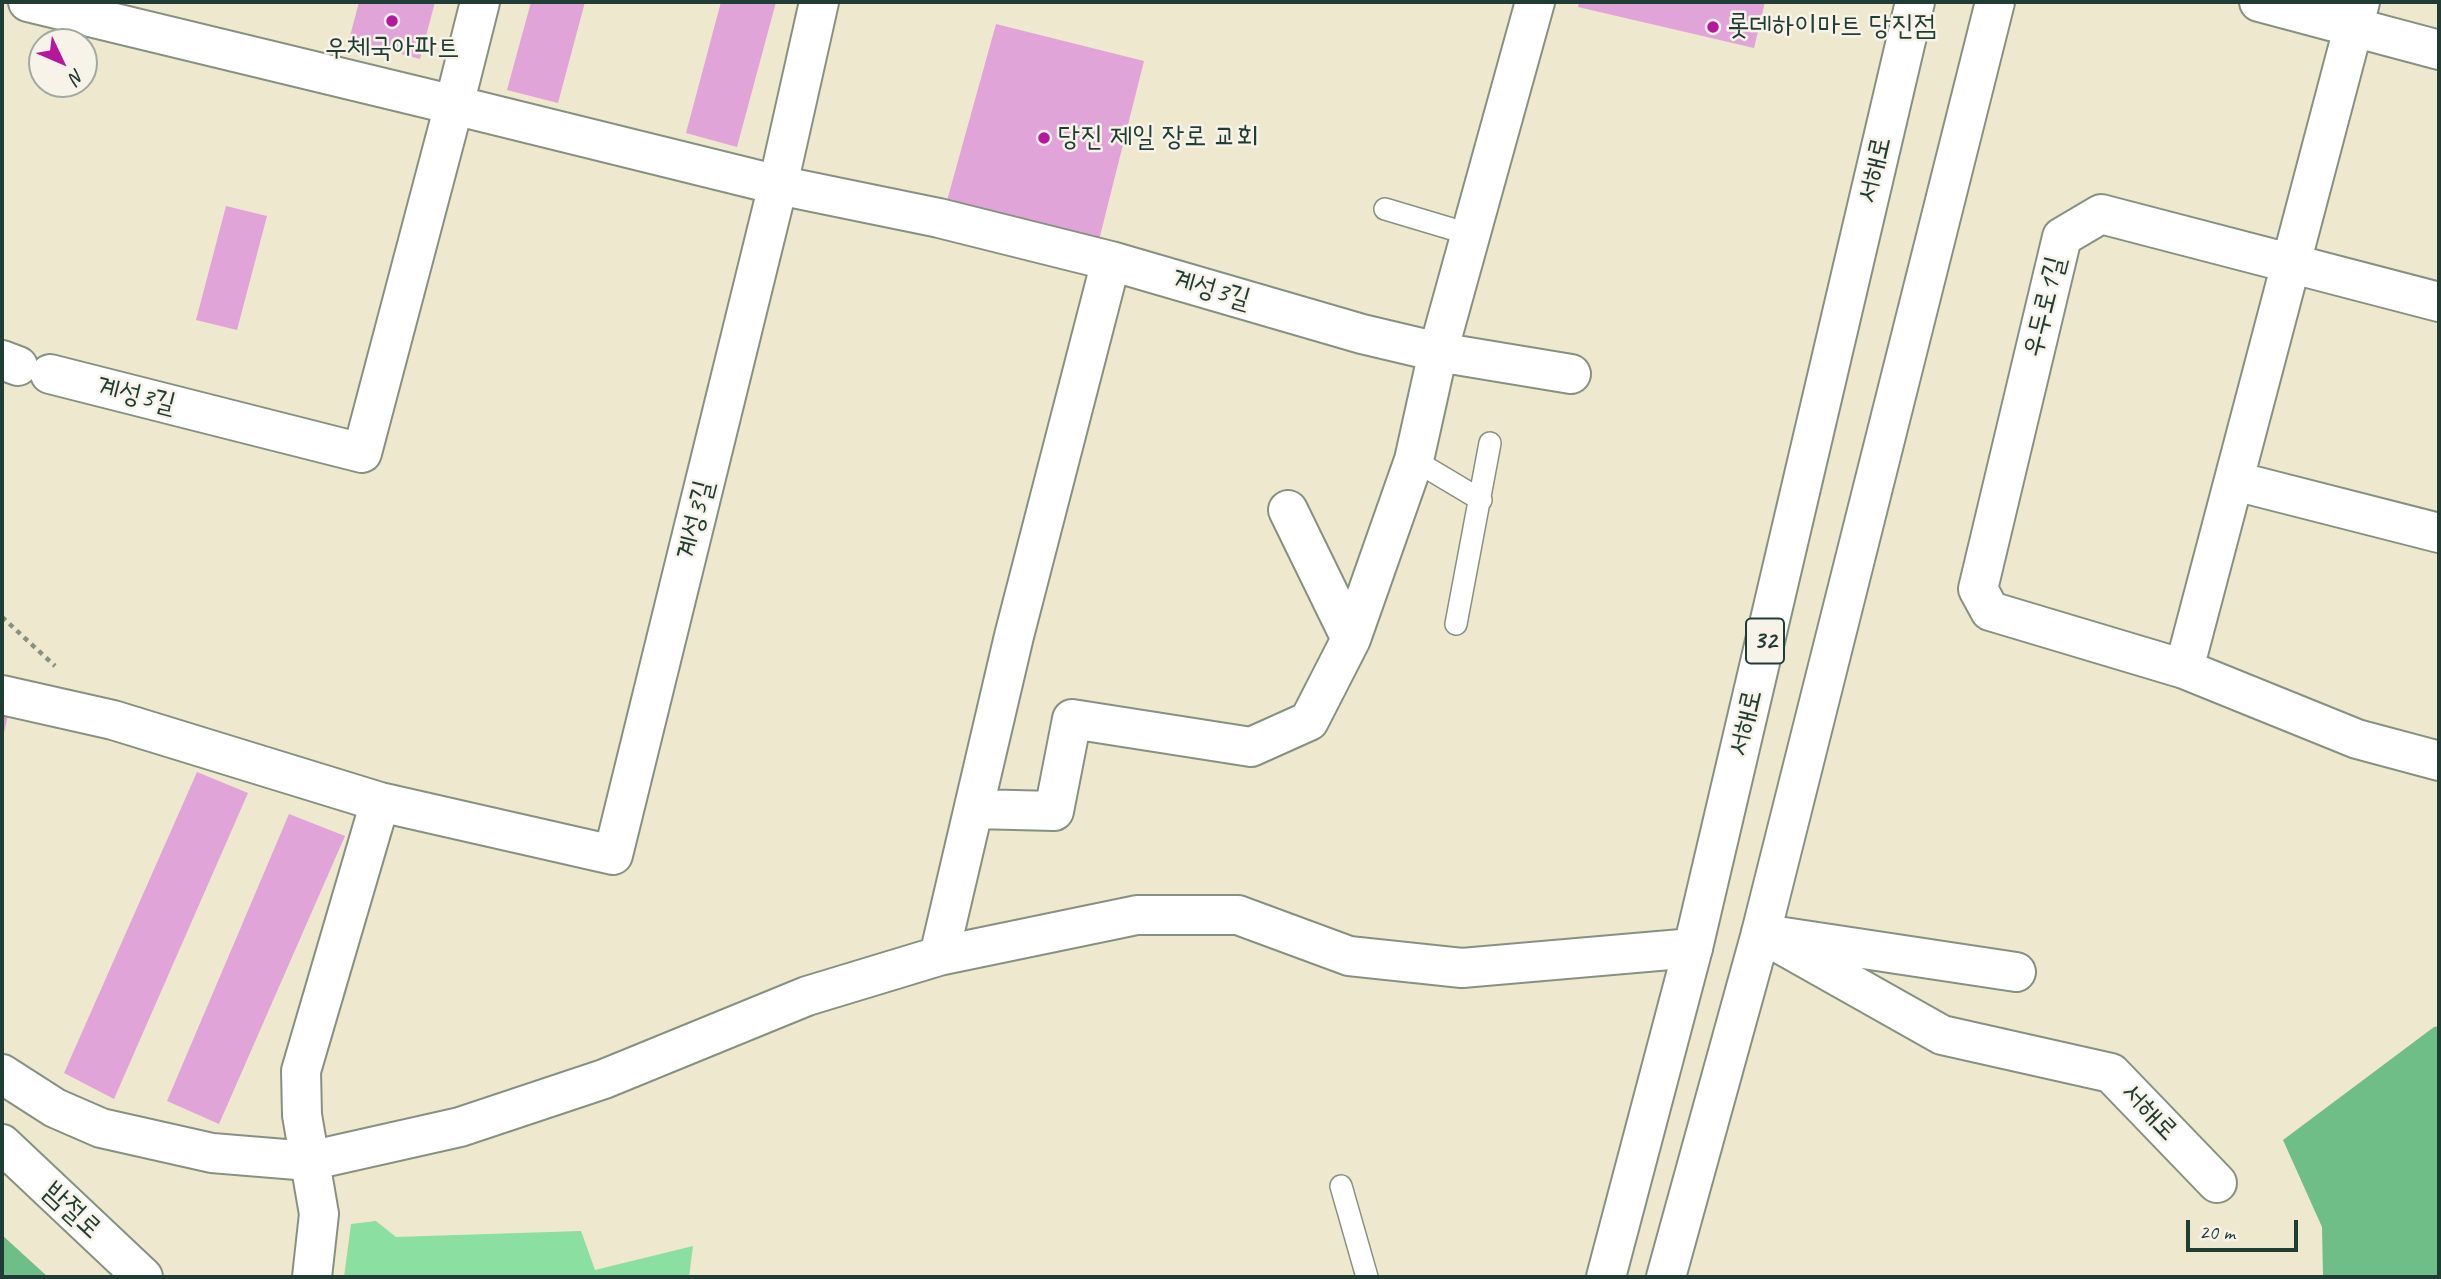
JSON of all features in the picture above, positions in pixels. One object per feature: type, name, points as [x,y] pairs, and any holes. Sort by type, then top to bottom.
[{"type":"street","points":[[28,2],[454,105]]},
{"type":"street","name":"계성3길","points":[[23,367],[362,453],[480,2]]},
{"type":"street","name":"계성3길","points":[[380,802],[613,855],[778,185],[818,2]]},
{"type":"street","points":[[975,809],[1054,811],[1072,719],[1251,747],[1309,721],[1351,639],[1414,460],[1438,352],[1535,2]]},
{"type":"street","name":"서해로","points":[[1606,1277],[1693,948],[1915,2]]},
{"type":"street","points":[[1666,1277],[1761,933],[1995,2]]},
{"type":"street","points":[[2259,2],[2357,15],[2439,50]]},
{"type":"street","points":[[2357,15],[2185,669],[2357,739],[2439,761]]},
{"type":"street","name":"계성3길","points":[[454,105],[778,185],[939,218],[1111,261],[1362,334],[1438,352],[1572,374]]},
{"type":"street","name":"우두로1길","points":[[2185,669],[1990,611],[1978,589],[2062,237],[2101,214],[2439,302]]},
{"type":"street","points":[[939,956],[1014,636],[1111,261]]},
{"type":"street","points":[[2235,481],[2439,533]]},
{"type":"street","points":[[1288,510],[1351,639]]},
{"type":"street","points":[[2,695],[113,720],[380,802],[300,1072],[302,1115],[319,1213],[312,1277]]},
{"type":"street","points":[[2,1074],[55,1108],[101,1128],[212,1153],[309,1161],[460,1127],[604,1079],[807,996],[939,956],[1137,915],[1238,915],[1349,956],[1462,968],[1693,948]]},
{"type":"street","points":[[1761,933],[2016,972]]},
{"type":"street","name":"서해로","points":[[1761,933],[1942,1035],[2111,1073],[2217,1183]]},
{"type":"street","name":"밤절로","points":[[2,1144],[143,1277]]},
{"type":"lane","points":[[1385,209],[1472,235]]},
{"type":"lane","points":[[1456,624],[1490,443]]},
{"type":"lane","points":[[1414,460],[1481,500]]},
{"type":"lane","points":[[1341,1186],[1367,1277]]},
{"type":"green space","points":[[2439,1026],[2439,1277],[2323,1277],[2322,1227],[2283,1140],[2434,1027]]},
{"type":"green space","points":[[376,1221],[396,1237],[581,1231],[595,1270],[693,1246],[689,1277],[344,1277],[351,1224]]},
{"type":"green space","points":[[2,1235],[48,1277],[2,1277]]},
{"type":"building","name":"우체국아파트","points":[[359,2],[435,2],[420,59],[349,40]]},
{"type":"building","points":[[531,2],[585,2],[558,103],[507,90]]},
{"type":"building","points":[[721,2],[776,2],[737,147],[686,133]]},
{"type":"building","name":"롯데하이마트 당진점","points":[[1579,2],[1765,2],[1754,48],[1578,7]]},
{"type":"building","name":"당진 제일 장로 교회","points":[[996,24],[1144,61],[1096,252],[943,215]]},
{"type":"building","points":[[226,206],[267,216],[237,330],[196,320]]},
{"type":"building","points":[[2,704],[10,706],[3,737],[2,736]]},
{"type":"building","points":[[197,772],[248,793],[114,1099],[64,1073]]},
{"type":"building","points":[[289,814],[345,836],[219,1124],[167,1101]]},
{"type":"place","name":"우체국아파트","points":[[392,21]]},
{"type":"place","name":"롯데하이마트 당진점","points":[[1713,27]]},
{"type":"place","name":"당진 제일 장로 교회","points":[[1044,138]]}]
